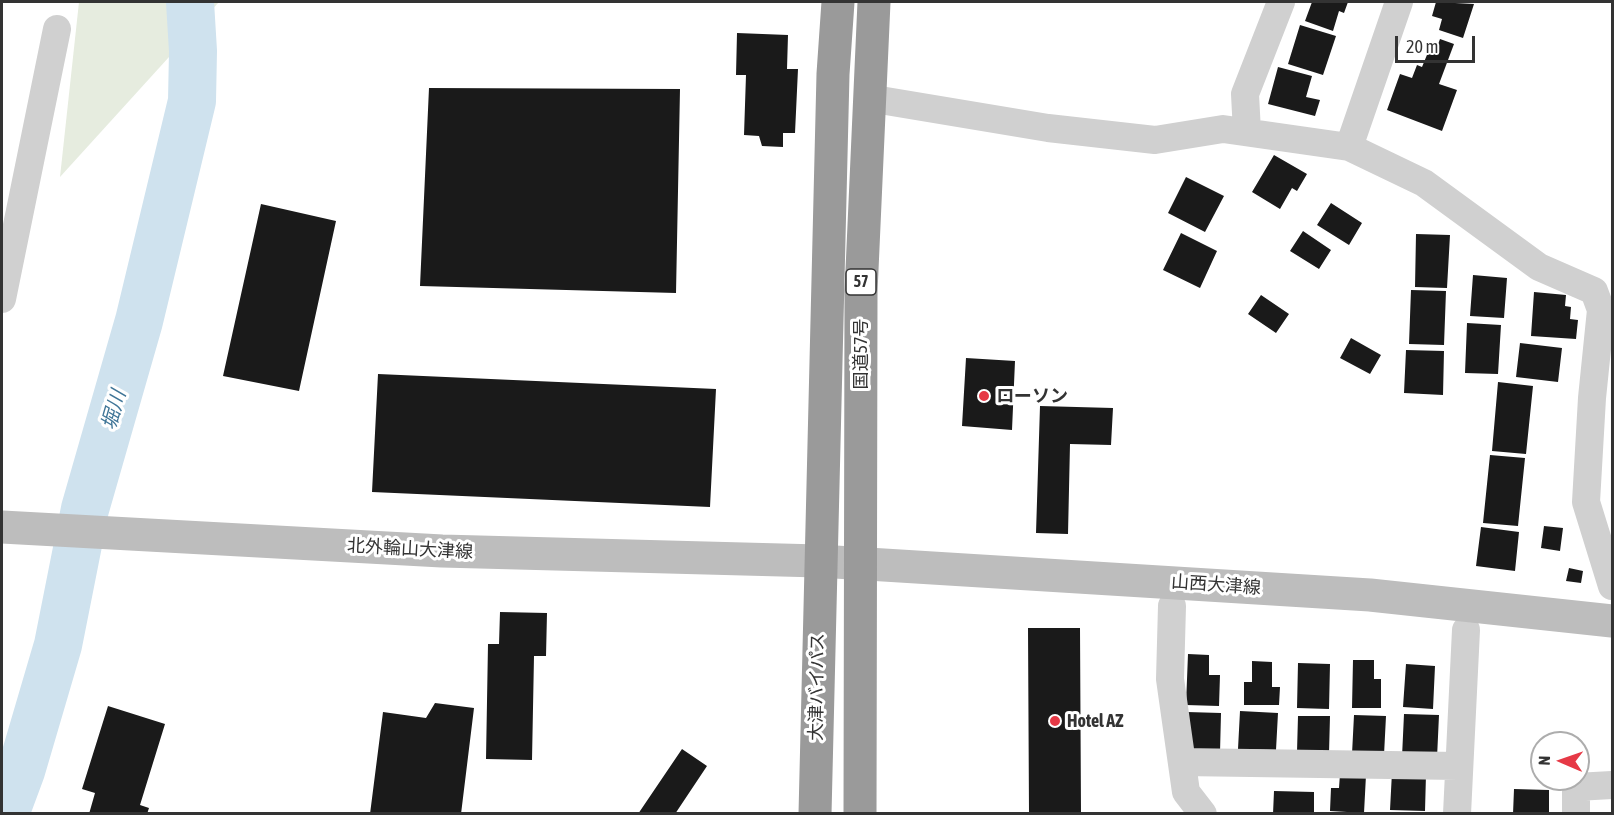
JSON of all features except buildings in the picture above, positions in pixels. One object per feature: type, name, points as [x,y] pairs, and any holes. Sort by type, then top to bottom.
[{"type":"highway","name":"国道57号","points":[[819,561],[832,74],[838,2]]},
{"type":"highway","name":"国道57号","points":[[861,563],[861,292],[874,2]]},
{"type":"highway","name":"大津バイパス","points":[[815,813],[819,561]]},
{"type":"highway","name":"57","points":[[860,813],[861,563]]},
{"type":"main road","name":"北外輪山大津線","points":[[2,527],[442,552],[819,561]]},
{"type":"main road","name":"山西大津線","points":[[819,561],[1370,595],[1612,621]]},
{"type":"street","points":[[1247,132],[1245,94],[1281,2]]},
{"type":"street","points":[[1349,147],[1399,2]]},
{"type":"street","points":[[2,299],[57,29]]},
{"type":"street","points":[[868,98],[1048,128],[1155,140],[1223,129],[1349,147],[1424,183],[1539,267],[1594,291],[1601,310],[1592,398],[1586,502],[1612,586]]},
{"type":"street","points":[[1172,606],[1170,679],[1186,792],[1203,813]]},
{"type":"street","points":[[1457,813],[1466,630]]},
{"type":"street","points":[[1182,762],[1458,766]]},
{"type":"street","points":[[1576,813],[1576,787],[1612,785]]},
{"type":"shaded area","points":[[79,2],[219,2],[60,177]]},
{"type":"waterway","name":"堀川","points":[[5,814],[21,771],[58,645],[85,509],[139,321],[192,101],[193,51],[190,2]]},
{"type":"place","name":"ローソン","points":[[984,396]]},
{"type":"place","name":"Hotel AZ","points":[[1055,721]]}]
